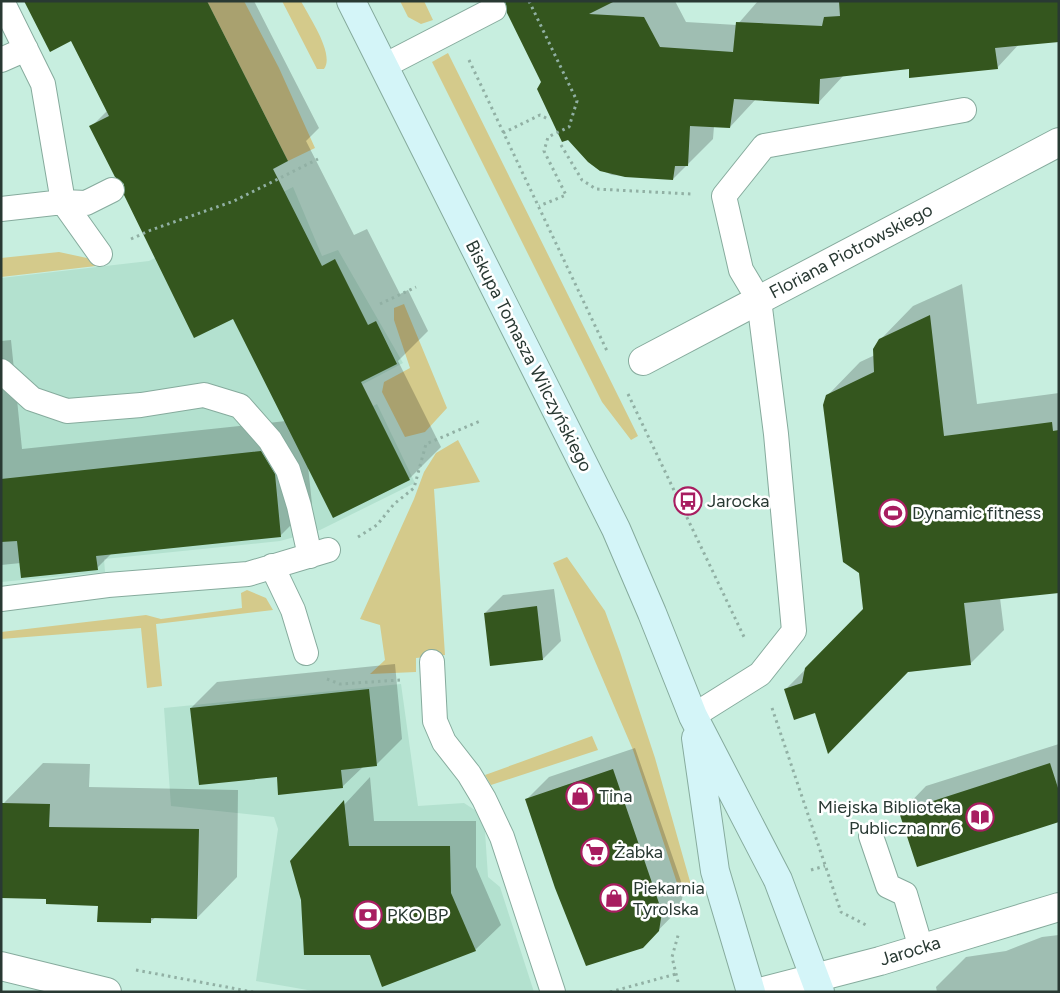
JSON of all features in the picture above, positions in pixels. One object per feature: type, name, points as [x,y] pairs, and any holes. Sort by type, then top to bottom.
[{"type":"street","name":"Biskupa Tomasza Wilczyńskiego","points":[[351,1],[616,529],[652,612],[693,716],[778,880],[817,985]]},
{"type":"street","name":"Floriana Piotrowskiego","points":[[643,361],[1059,142]]},
{"type":"street","name":"Biskupa Tomasza Wilczyńskiego","points":[[693,716],[715,871],[751,992]]},
{"type":"street","name":"Jarocka","points":[[760,992],[817,985],[921,948],[1059,907]]},
{"type":"street","points":[[1,966],[107,992]]},
{"type":"lane","points":[[2,1],[43,84],[63,202],[100,254]]},
{"type":"lane","points":[[384,66],[494,9]]},
{"type":"lane","points":[[1,60],[26,49]]},
{"type":"lane","points":[[693,716],[760,674],[794,631],[776,434],[759,300],[741,270],[724,196],[764,146],[964,110]]},
{"type":"lane","points":[[1,209],[63,202],[86,203],[112,190]]},
{"type":"lane","points":[[1,371],[32,400],[67,411],[141,405],[204,395],[240,406],[270,440],[288,470],[299,506],[319,553],[248,574],[108,585],[1,599]]},
{"type":"lane","points":[[272,566],[293,610],[306,653]]},
{"type":"lane","points":[[432,662],[434,721],[444,742],[479,791],[502,837],[553,992]]},
{"type":"lane","points":[[872,836],[888,886],[905,894],[921,948]]},
{"type":"path","points":[[529,1],[577,101],[568,127],[548,136],[544,151],[566,195],[539,206]]},
{"type":"path","points":[[454,30],[612,359]]},
{"type":"path","points":[[503,133],[540,115],[548,119]]},
{"type":"path","points":[[561,145],[582,180],[596,189],[724,196]]},
{"type":"path","points":[[100,254],[151,230],[234,201],[318,159]]},
{"type":"path","points":[[380,304],[416,288]]},
{"type":"path","points":[[624,386],[750,648],[841,912]]},
{"type":"path","points":[[319,553],[357,537],[377,525],[394,504],[414,488],[426,444],[480,421]]},
{"type":"path","points":[[340,684],[408,679]]},
{"type":"path","points":[[678,982],[672,957],[679,932]]},
{"type":"path","points":[[610,992],[676,974]]},
{"type":"shaded area","points":[[207,1],[244,1],[279,68],[315,148],[288,161]]},
{"type":"shaded area","points":[[282,1],[301,1],[324,45],[326,62],[324,69],[317,69]]},
{"type":"shaded area","points":[[400,1],[424,1],[433,20],[421,24],[408,17]]},
{"type":"shaded area","points":[[448,53],[638,436],[631,440],[602,402],[432,62]]},
{"type":"shaded area","points":[[293,187],[322,256],[338,250],[403,363],[348,392],[360,413],[377,404],[415,483],[320,530],[280,541],[104,559],[105,572],[1,582],[1,278],[149,261]]},
{"type":"shaded area","points":[[59,252],[87,258],[96,266],[1,277],[1,258]]},
{"type":"shaded area","points":[[404,304],[447,408],[425,432],[405,437],[382,392],[384,382],[410,368],[394,320],[394,308]]},
{"type":"shaded area","points":[[458,440],[480,482],[434,489],[445,655],[416,658],[416,672],[370,674],[385,660],[380,625],[360,619],[414,499],[424,472],[436,453]]},
{"type":"shaded area","points":[[567,557],[605,611],[655,758],[691,885],[678,886],[633,750],[553,563]]},
{"type":"shaded area","points":[[247,590],[266,598],[273,610],[156,624],[162,686],[147,688],[141,628],[1,639],[1,632],[146,615],[161,619],[242,608],[241,593]]},
{"type":"shaded area","points":[[401,684],[418,806],[464,803],[484,816],[488,877],[500,887],[534,992],[319,992],[256,981],[278,829],[274,817],[171,806],[164,708]]},
{"type":"shaded area","points":[[592,736],[598,750],[491,785],[485,775]]},
{"type":"building","points":[[24,1],[207,1],[288,161],[273,169],[322,266],[335,259],[368,325],[376,321],[397,364],[361,382],[410,480],[333,518],[233,319],[194,338],[124,195],[124,184],[115,177],[89,126],[109,116],[71,41],[50,52]]},
{"type":"building","points":[[505,1],[615,1],[589,14],[644,17],[660,47],[733,52],[736,22],[822,26],[824,17],[840,16],[839,1],[1059,1],[1059,42],[995,48],[998,69],[909,78],[909,69],[820,79],[819,104],[734,99],[730,128],[690,126],[688,166],[675,166],[673,180],[625,177],[600,171],[588,162],[568,140],[562,142],[537,89],[541,82],[507,13]]},
{"type":"building","points":[[930,315],[944,436],[1052,422],[1053,431],[1059,430],[1059,593],[964,603],[971,665],[908,672],[828,754],[815,713],[794,720],[784,689],[802,683],[805,668],[863,609],[859,573],[843,562],[823,405],[826,395],[874,372],[873,349],[879,339]]},
{"type":"building","points":[[261,451],[275,474],[281,537],[96,556],[98,570],[21,578],[17,541],[1,542],[1,479]]},
{"type":"building","points":[[537,606],[543,660],[490,666],[484,613]]},
{"type":"building","points":[[369,689],[377,766],[341,770],[343,788],[278,795],[277,777],[199,785],[190,708]]},
{"type":"building","name":"Miejska Biblioteka Publiczna nr 6","points":[[1050,763],[1059,791],[1059,822],[917,867],[899,812]]},
{"type":"building","points":[[613,769],[662,912],[659,931],[643,948],[586,966],[555,888],[525,799]]},
{"type":"building","points":[[344,800],[349,846],[450,846],[451,893],[476,951],[382,987],[370,955],[304,955],[301,900],[290,861]]},
{"type":"building","points":[[2,803],[50,804],[49,827],[199,829],[197,919],[151,918],[151,923],[97,922],[98,906],[46,904],[46,899],[1,898]]},
{"type":"place","name":"Jarocka","points":[[688,501]]},
{"type":"place","name":"Dynamic fitness","points":[[893,513]]},
{"type":"place","name":"Tina","points":[[580,796]]},
{"type":"place","name":"Miejska Biblioteka Publiczna nr 6","points":[[980,817]]},
{"type":"place","name":"Żabka","points":[[595,852]]},
{"type":"place","name":"Piekarnia Tyrolska","points":[[614,898]]},
{"type":"place","name":"PKO BP","points":[[368,915]]}]
